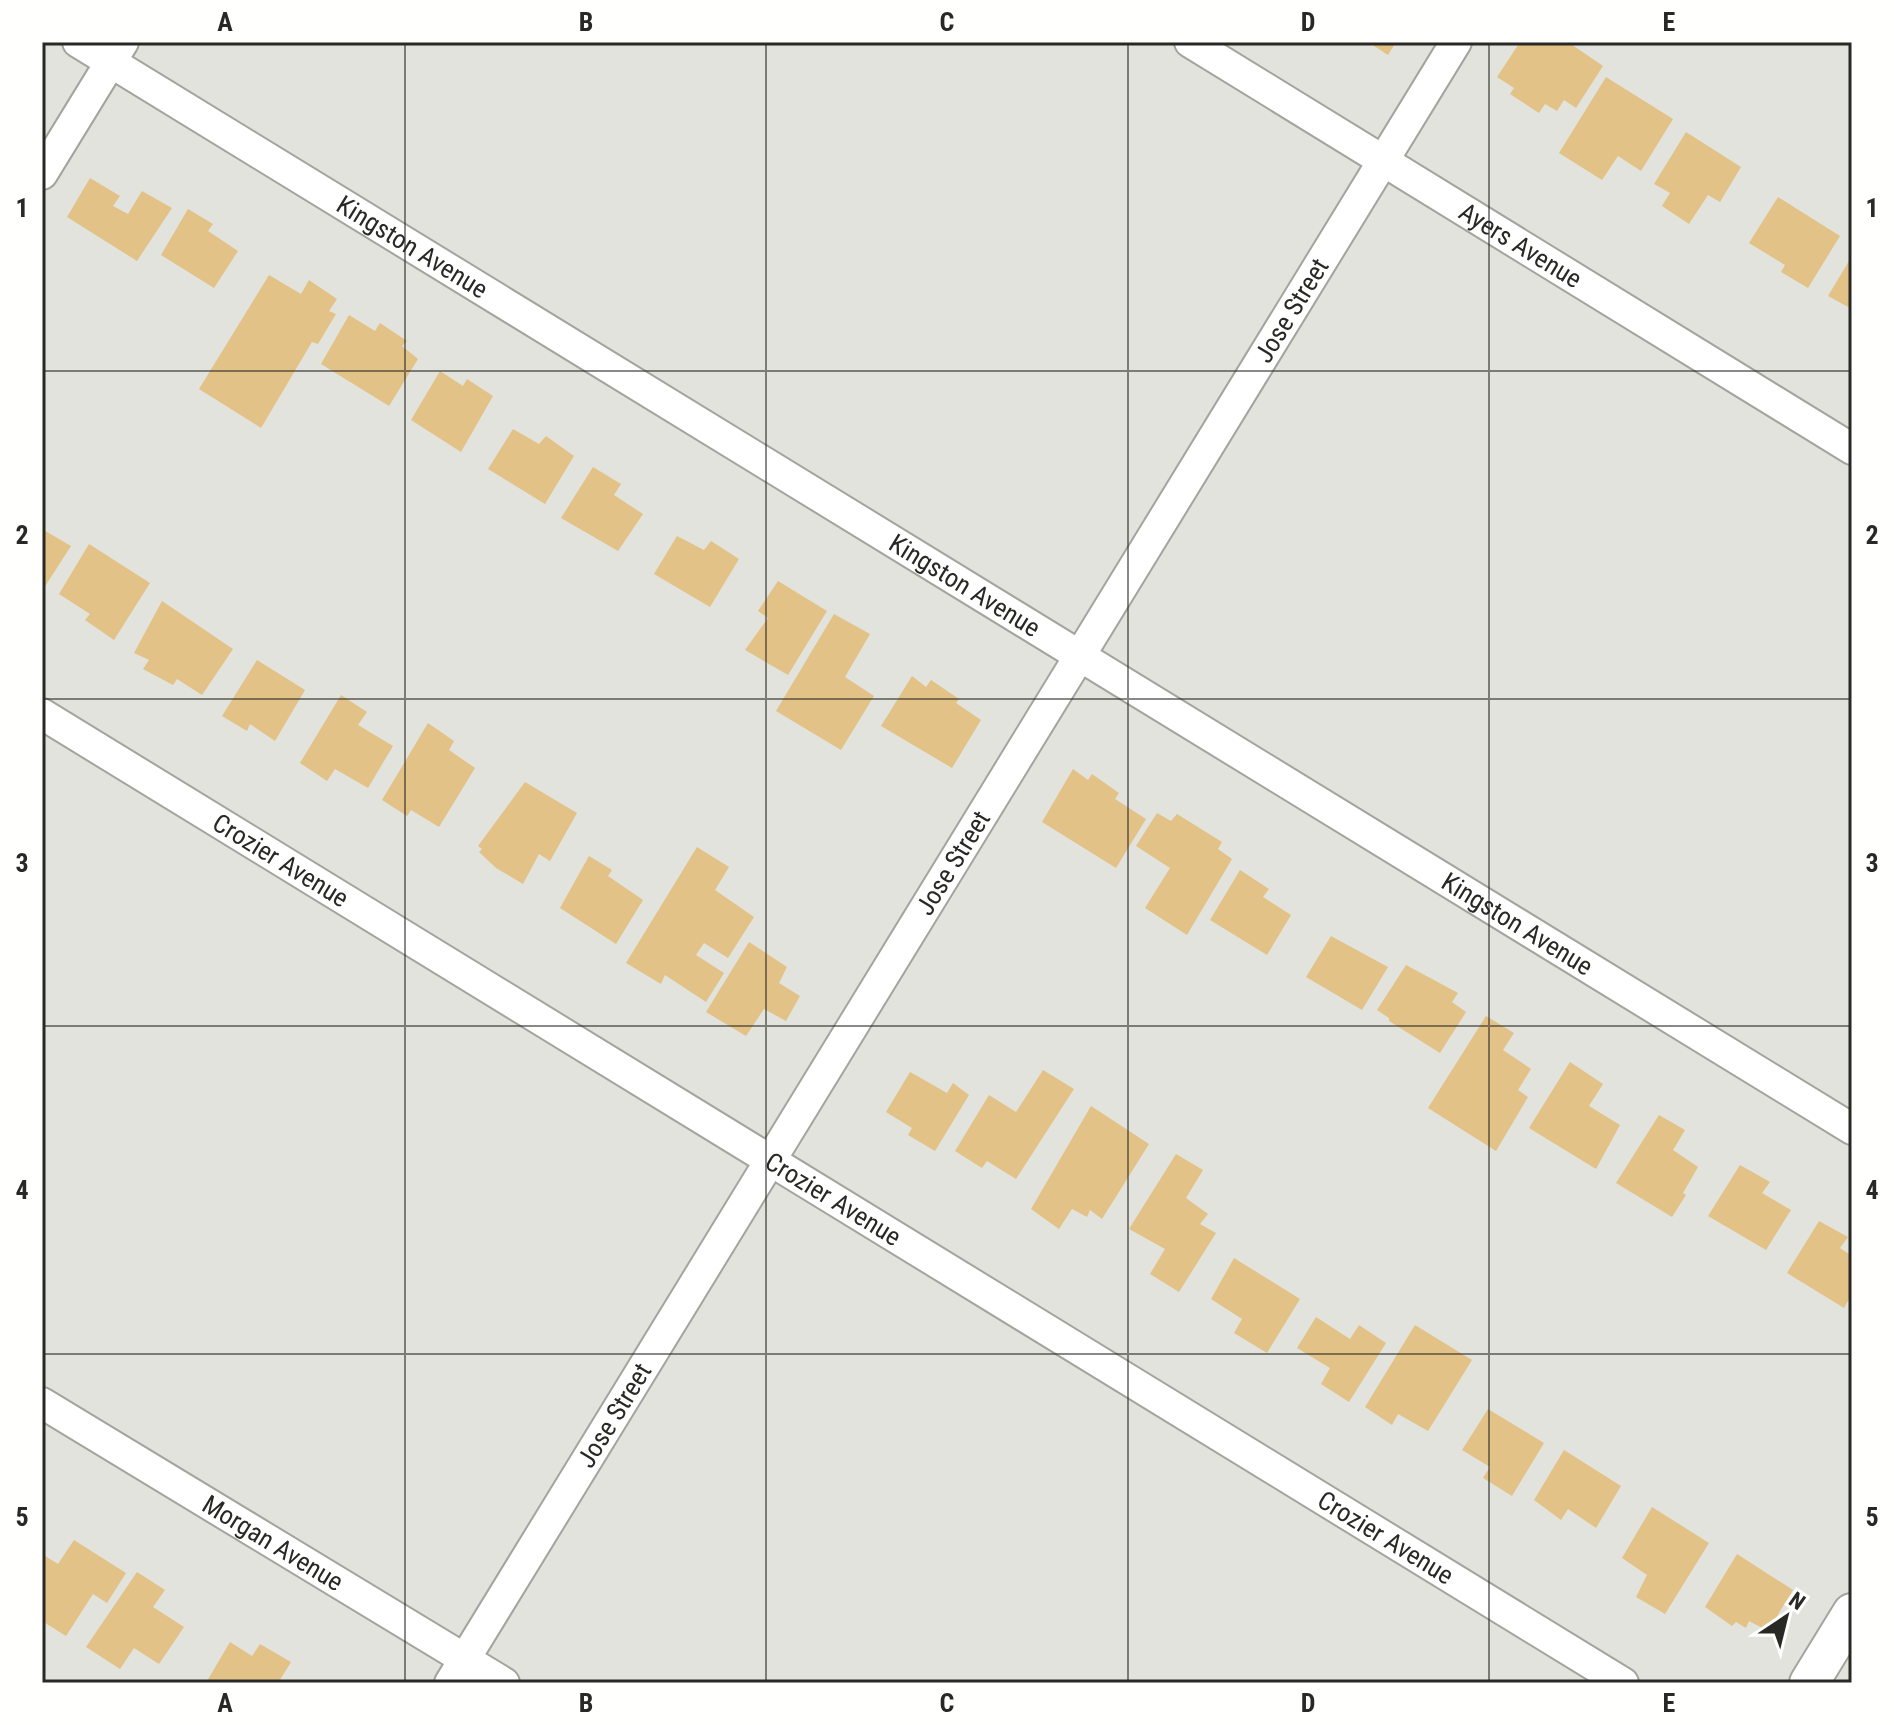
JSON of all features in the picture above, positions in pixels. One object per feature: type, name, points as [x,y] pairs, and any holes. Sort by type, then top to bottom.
[{"type":"street","name":"Kingston Avenue","points":[[78,42],[117,52],[1079,656],[1852,1129]]},
{"type":"street","name":"Ayers Avenue","points":[[1190,42],[1852,449]]},
{"type":"street","name":"Jose Street","points":[[457,1671],[1456,42]]},
{"type":"street","points":[[42,174],[117,52]]},
{"type":"street","name":"Crozier Avenue","points":[[42,714],[1623,1683]]},
{"type":"street","name":"Morgan Avenue","points":[[42,1403],[457,1671],[504,1683]]},
{"type":"street","points":[[1809,1683],[1852,1613]]},
{"type":"building","points":[[1368,42],[1396,42],[1388,55]]},
{"type":"building","points":[[1520,42],[1568,42],[1603,66],[1576,108],[1564,100],[1557,111],[1545,104],[1539,113],[1510,94],[1514,88],[1497,77]]},
{"type":"building","points":[[1606,77],[1673,119],[1641,171],[1618,156],[1602,180],[1559,153]]},
{"type":"building","points":[[1686,132],[1741,167],[1720,202],[1708,195],[1689,224],[1662,206],[1670,193],[1654,184]]},
{"type":"building","points":[[90,178],[120,196],[113,206],[128,214],[142,191],[172,208],[137,261],[67,217]]},
{"type":"building","points":[[1778,197],[1840,236],[1808,288],[1781,272],[1785,265],[1749,243]]},
{"type":"building","points":[[188,209],[213,224],[208,231],[238,251],[214,288],[161,255]]},
{"type":"building","points":[[1852,256],[1852,309],[1828,296]]},
{"type":"building","points":[[269,275],[301,294],[309,280],[337,299],[329,311],[336,314],[318,344],[312,342],[261,428],[199,389]]},
{"type":"building","points":[[349,315],[375,331],[380,323],[407,341],[402,346],[418,359],[389,406],[321,364]]},
{"type":"building","points":[[440,371],[463,386],[467,379],[493,396],[461,452],[411,420]]},
{"type":"building","points":[[513,429],[539,444],[546,436],[574,456],[545,504],[488,469]]},
{"type":"building","points":[[593,467],[621,484],[614,495],[643,514],[618,551],[561,518]]},
{"type":"building","points":[[42,529],[71,546],[42,591]]},
{"type":"building","points":[[677,536],[704,550],[711,541],[739,559],[710,607],[654,574]]},
{"type":"building","points":[[89,544],[150,583],[114,640],[85,620],[90,614],[59,594]]},
{"type":"building","points":[[778,581],[827,611],[788,675],[745,650],[768,618],[758,611]]},
{"type":"building","points":[[162,601],[233,649],[202,695],[177,679],[173,685],[143,669],[149,660],[134,653]]},
{"type":"building","points":[[834,614],[870,634],[845,677],[874,696],[841,750],[776,711]]},
{"type":"building","points":[[257,660],[305,690],[275,741],[250,724],[247,731],[222,716]]},
{"type":"building","points":[[912,676],[926,687],[931,680],[959,699],[956,703],[981,720],[952,768],[881,726]]},
{"type":"building","points":[[341,695],[367,712],[358,725],[393,746],[368,788],[335,769],[327,781],[300,763]]},
{"type":"building","points":[[428,723],[454,741],[449,750],[475,768],[439,827],[411,810],[407,816],[382,800]]},
{"type":"building","points":[[1073,769],[1088,780],[1092,774],[1119,793],[1115,799],[1146,819],[1116,868],[1042,822]]},
{"type":"building","points":[[525,782],[577,813],[550,861],[539,854],[523,884],[496,868],[479,852],[482,849],[478,846]]},
{"type":"building","points":[[1157,813],[1171,821],[1177,814],[1222,842],[1218,849],[1232,859],[1187,935],[1145,908],[1170,868],[1136,846]]},
{"type":"building","points":[[697,847],[729,867],[715,890],[754,917],[728,958],[704,943],[696,955],[724,973],[706,1002],[665,975],[661,984],[626,963]]},
{"type":"building","points":[[589,856],[612,870],[608,876],[643,900],[616,944],[560,908]]},
{"type":"building","points":[[1240,870],[1269,889],[1263,897],[1291,915],[1267,955],[1210,920]]},
{"type":"building","points":[[1331,936],[1388,967],[1362,1010],[1306,977]]},
{"type":"building","points":[[749,942],[787,967],[779,983],[800,996],[786,1021],[764,1009],[746,1036],[706,1012]]},
{"type":"building","points":[[1406,965],[1458,993],[1452,1002],[1466,1012],[1440,1053],[1377,1010]]},
{"type":"building","points":[[1486,1016],[1514,1033],[1503,1050],[1531,1069],[1518,1090],[1528,1097],[1496,1151],[1428,1108]]},
{"type":"building","points":[[1570,1062],[1603,1084],[1589,1106],[1620,1125],[1596,1169],[1529,1128]]},
{"type":"building","points":[[1043,1070],[1074,1089],[1016,1179],[987,1161],[982,1168],[955,1151],[989,1095],[1016,1112]]},
{"type":"building","points":[[910,1072],[947,1093],[953,1083],[969,1095],[935,1151],[908,1135],[912,1128],[886,1112]]},
{"type":"building","points":[[1091,1106],[1149,1144],[1102,1219],[1090,1210],[1087,1217],[1072,1209],[1059,1229],[1031,1209]]},
{"type":"building","points":[[1659,1115],[1685,1130],[1673,1150],[1698,1167],[1672,1217],[1616,1183]]},
{"type":"building","points":[[1176,1154],[1203,1170],[1186,1198],[1208,1214],[1200,1224],[1216,1233],[1179,1292],[1150,1274],[1165,1249],[1129,1229]]},
{"type":"building","points":[[1740,1165],[1770,1182],[1762,1193],[1791,1210],[1766,1250],[1708,1216]]},
{"type":"building","points":[[1819,1221],[1848,1237],[1840,1248],[1852,1256],[1852,1294],[1844,1308],[1787,1273]]},
{"type":"building","points":[[1234,1258],[1300,1299],[1267,1353],[1234,1333],[1242,1319],[1211,1299]]},
{"type":"building","points":[[1316,1317],[1350,1339],[1359,1325],[1386,1343],[1349,1402],[1321,1384],[1330,1368],[1297,1348]]},
{"type":"building","points":[[1415,1325],[1472,1360],[1428,1431],[1398,1414],[1392,1425],[1365,1407]]},
{"type":"building","points":[[1488,1409],[1544,1443],[1512,1496],[1483,1478],[1490,1467],[1462,1450]]},
{"type":"building","points":[[1564,1450],[1621,1486],[1596,1528],[1568,1509],[1561,1520],[1534,1500]]},
{"type":"building","points":[[1652,1507],[1709,1543],[1665,1614],[1636,1597],[1647,1575],[1622,1558]]},
{"type":"building","points":[[74,1540],[126,1573],[107,1603],[93,1594],[66,1636],[42,1621],[42,1554],[58,1564]]},
{"type":"building","points":[[1737,1554],[1793,1590],[1768,1631],[1749,1621],[1746,1628],[1736,1622],[1732,1626],[1705,1607]]},
{"type":"building","points":[[137,1572],[165,1590],[153,1607],[184,1627],[159,1664],[134,1648],[120,1669],[86,1647]]},
{"type":"building","points":[[230,1642],[252,1656],[260,1644],[291,1662],[278,1683],[207,1681]]}]
